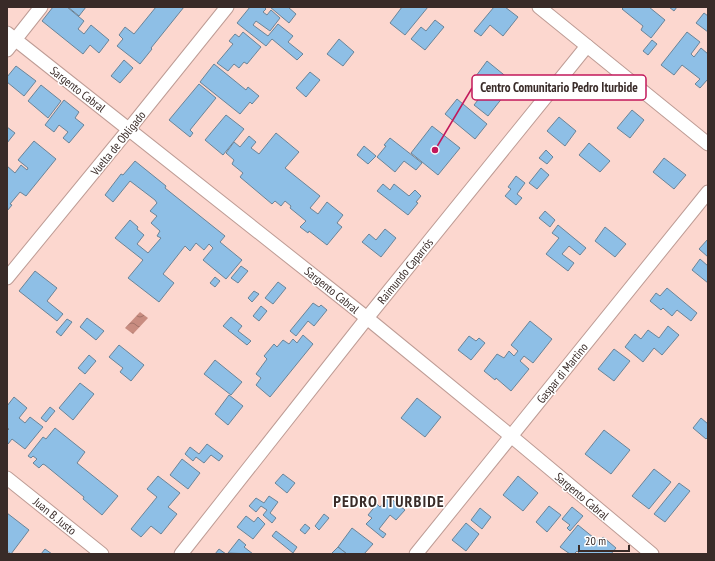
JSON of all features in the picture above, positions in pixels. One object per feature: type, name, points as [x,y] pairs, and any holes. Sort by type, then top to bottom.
[{"type":"street","points":[[7,50],[11,36],[41,7]]},
{"type":"street","name":"Vuelta de Obligado","points":[[7,278],[130,129],[227,7]]},
{"type":"street","points":[[539,7],[708,144]]},
{"type":"street","name":"Sargento Cabral","points":[[11,36],[367,318],[652,554]]},
{"type":"street","name":"Raimundo Caparrós","points":[[181,554],[367,318],[587,46]]},
{"type":"street","name":"Gaspar di Martino","points":[[416,554],[708,192]]},
{"type":"street","name":"Juan B. Justo","points":[[7,478],[102,554]]},
{"type":"water","points":[[140,312],[148,318],[133,334],[125,328]]},
{"type":"building","points":[[53,7],[67,7],[84,21],[78,29],[84,34],[91,25],[109,40],[99,53],[90,45],[83,54],[42,21]]},
{"type":"building","points":[[68,7],[86,7],[79,16]]},
{"type":"building","points":[[156,7],[184,7],[140,64],[117,46],[123,39],[119,35],[125,27],[134,34]]},
{"type":"building","points":[[250,7],[264,7],[266,9],[263,12],[267,15],[271,10],[280,18],[270,31],[256,21],[253,25],[268,36],[278,24],[293,36],[288,42],[303,54],[297,60],[272,39],[266,46],[237,23]]},
{"type":"building","points":[[270,7],[288,7],[296,14],[289,23]]},
{"type":"building","points":[[402,7],[428,7],[405,35],[390,23]]},
{"type":"building","points":[[494,7],[505,7],[518,17],[503,36],[490,25],[481,36],[474,31]]},
{"type":"building","points":[[624,7],[649,7],[665,20],[651,38],[641,30],[643,26],[622,9]]},
{"type":"building","points":[[669,7],[677,7],[674,11]]},
{"type":"building","points":[[704,13],[708,16],[708,32],[696,23]]},
{"type":"building","points":[[435,20],[444,27],[425,50],[411,39],[421,27],[426,31]]},
{"type":"building","points":[[243,32],[261,47],[247,64],[244,62],[239,68],[234,64],[228,71],[217,63],[233,44],[229,41],[235,34],[239,37]]},
{"type":"building","points":[[687,32],[700,42],[691,54],[694,57],[701,48],[708,54],[708,79],[700,88],[695,84],[700,79],[682,65],[674,75],[661,65]]},
{"type":"building","points":[[339,39],[354,52],[343,66],[327,54]]},
{"type":"building","points":[[652,40],[657,44],[648,55],[643,51]]},
{"type":"building","points":[[124,60],[133,68],[120,83],[111,76]]},
{"type":"building","points":[[487,61],[514,83],[488,116],[474,105],[489,86],[476,76]]},
{"type":"building","points":[[214,64],[246,90],[248,87],[259,96],[252,104],[250,102],[240,114],[200,82]]},
{"type":"building","points":[[16,66],[36,81],[24,96],[7,82],[7,77]]},
{"type":"building","points":[[310,72],[320,80],[306,97],[296,88]]},
{"type":"building","points":[[199,84],[216,98],[190,130],[193,133],[190,137],[169,120]]},
{"type":"building","points":[[41,85],[61,101],[48,118],[28,101]]},
{"type":"building","points":[[457,99],[487,124],[475,139],[445,114]]},
{"type":"building","points":[[64,100],[79,112],[75,118],[84,125],[69,143],[63,138],[68,132],[59,125],[54,132],[45,125]]},
{"type":"building","points":[[632,110],[644,120],[630,138],[617,128]]},
{"type":"building","points":[[226,115],[244,129],[223,155],[205,140]]},
{"type":"building","points":[[559,117],[576,131],[565,146],[547,131]]},
{"type":"building","points":[[432,126],[460,148],[438,175],[411,153]]},
{"type":"building","points":[[7,127],[15,133],[7,143]]},
{"type":"building","points":[[276,133],[299,152],[285,168],[320,196],[310,208],[318,214],[327,202],[343,215],[337,223],[342,227],[327,245],[309,231],[308,233],[300,227],[306,221],[290,208],[291,206],[285,201],[281,206],[275,201],[272,204],[240,177],[243,173],[232,164],[234,160],[226,153],[234,142],[240,147],[249,136],[256,142],[251,148],[259,154]]},
{"type":"building","points":[[390,138],[422,163],[416,170],[404,161],[395,172],[377,157],[386,146],[384,145]]},
{"type":"building","points":[[34,141],[56,159],[26,196],[20,192],[10,204],[12,205],[7,211],[7,166],[15,173],[21,165],[27,170],[28,168],[18,160]]},
{"type":"building","points":[[589,143],[610,161],[600,172],[579,155]]},
{"type":"building","points":[[364,146],[376,156],[368,164],[357,155]]},
{"type":"building","points":[[546,150],[553,157],[547,164],[539,158]]},
{"type":"building","points":[[664,158],[686,175],[674,189],[653,172]]},
{"type":"building","points":[[135,161],[166,186],[165,188],[225,236],[220,242],[242,260],[226,279],[203,260],[213,248],[209,244],[204,250],[196,243],[190,251],[185,246],[163,274],[174,283],[159,302],[128,278],[143,260],[115,238],[130,220],[144,235],[137,244],[148,253],[161,238],[157,236],[160,231],[151,223],[157,216],[150,211],[157,203],[155,200],[130,181],[113,202],[105,195],[121,174],[123,175]]},
{"type":"building","points":[[541,168],[549,175],[537,189],[529,183]]},
{"type":"building","points":[[516,176],[525,183],[517,194],[522,198],[516,205],[505,196],[511,189],[508,187]]},
{"type":"building","points":[[383,184],[390,190],[394,184],[409,196],[415,190],[421,196],[416,202],[418,203],[408,215],[377,191]]},
{"type":"building","points":[[545,211],[555,220],[550,227],[539,218]]},
{"type":"building","points":[[558,225],[586,248],[580,255],[569,246],[562,254],[574,263],[568,271],[546,254],[559,238],[552,233]]},
{"type":"building","points":[[605,227],[626,244],[615,257],[595,241]]},
{"type":"building","points":[[385,229],[396,238],[381,257],[362,242],[369,234],[376,240]]},
{"type":"building","points":[[708,239],[708,257],[699,249]]},
{"type":"building","points":[[700,259],[708,266],[708,283],[692,270]]},
{"type":"building","points":[[241,266],[248,271],[238,283],[231,278]]},
{"type":"building","points":[[35,271],[57,288],[47,301],[63,314],[57,321],[19,291]]},
{"type":"building","points":[[215,277],[220,281],[215,287],[210,283]]},
{"type":"building","points":[[278,282],[286,288],[273,304],[265,298]]},
{"type":"building","points":[[667,288],[697,313],[691,321],[677,310],[672,316],[663,308],[661,310],[650,301],[656,293],[660,296]]},
{"type":"building","points":[[254,291],[259,294],[252,302],[248,298]]},
{"type":"building","points":[[313,303],[319,307],[321,305],[327,310],[314,326],[308,321],[296,336],[290,331]]},
{"type":"building","points":[[261,306],[267,311],[259,321],[253,316]]},
{"type":"building","points":[[231,317],[242,326],[238,331],[251,341],[247,345],[223,326]]},
{"type":"building","points":[[87,318],[104,331],[96,340],[80,327]]},
{"type":"building","points":[[67,319],[72,322],[61,336],[56,332]]},
{"type":"building","points":[[530,321],[552,339],[533,363],[524,356],[520,361],[529,369],[511,391],[496,378],[495,380],[484,371],[497,354],[504,358],[509,351],[514,356],[518,351],[511,345]]},
{"type":"building","points":[[668,326],[679,335],[662,355],[654,348],[643,362],[625,347],[635,334],[641,339],[648,330],[659,338]]},
{"type":"building","points":[[303,335],[313,344],[270,397],[256,385],[261,378],[256,374],[267,359],[264,356],[274,344],[277,347],[283,340],[289,344],[293,339],[297,343]]},
{"type":"building","points":[[469,336],[476,341],[479,338],[485,343],[471,360],[458,350]]},
{"type":"building","points":[[119,345],[144,365],[131,381],[120,372],[123,368],[109,357]]},
{"type":"building","points":[[614,349],[630,361],[614,381],[598,369]]},
{"type":"building","points":[[89,355],[96,361],[85,374],[78,368]]},
{"type":"building","points":[[215,360],[242,382],[231,395],[204,374]]},
{"type":"building","points":[[80,383],[94,394],[73,420],[59,408]]},
{"type":"building","points":[[229,395],[243,406],[228,425],[215,414]]},
{"type":"building","points":[[14,397],[27,408],[19,418],[25,423],[30,417],[43,427],[25,449],[12,439],[8,444],[7,443],[7,431],[9,429],[7,428],[7,406]]},
{"type":"building","points":[[417,398],[441,417],[425,437],[401,418]]},
{"type":"building","points":[[50,407],[55,411],[46,422],[41,418]]},
{"type":"building","points":[[701,418],[708,424],[708,437],[706,439],[693,428]]},
{"type":"building","points":[[55,428],[85,452],[77,463],[118,496],[102,515],[83,499],[84,497],[45,465],[43,464],[39,468],[33,463],[37,459],[33,456],[31,458],[28,456],[43,437],[46,439]]},
{"type":"building","points":[[604,430],[630,450],[611,474],[585,454]]},
{"type":"building","points":[[207,444],[223,456],[219,461],[211,455],[204,463],[196,457],[193,461],[185,454],[190,447],[199,454]]},
{"type":"building","points":[[182,459],[200,473],[188,489],[170,475]]},
{"type":"building","points":[[654,469],[671,482],[649,509],[632,496]]},
{"type":"building","points":[[283,474],[295,483],[287,493],[275,483]]},
{"type":"building","points":[[158,476],[180,493],[168,507],[177,514],[161,534],[151,526],[141,537],[131,529],[157,497],[147,489]]},
{"type":"building","points":[[518,476],[538,493],[523,511],[503,495]]},
{"type":"building","points":[[679,483],[690,491],[665,522],[654,514]]},
{"type":"building","points":[[269,496],[278,502],[270,513],[276,518],[272,523],[263,515],[267,510],[261,506],[256,512],[249,506],[256,498],[264,503]]},
{"type":"building","points":[[389,497],[405,510],[396,520],[390,515],[379,529],[386,534],[383,538],[366,524],[372,518],[368,515],[377,504],[380,507]]},
{"type":"building","points":[[549,506],[561,515],[547,532],[536,522]]},
{"type":"building","points":[[572,507],[583,516],[570,531],[567,528],[570,525],[562,519]]},
{"type":"building","points":[[480,508],[491,517],[482,529],[471,520]]},
{"type":"building","points":[[7,513],[29,530],[11,554],[7,551]]},
{"type":"building","points":[[324,514],[329,518],[319,530],[315,526]]},
{"type":"building","points":[[246,516],[254,522],[258,517],[265,524],[253,539],[237,527]]},
{"type":"building","points":[[466,523],[479,534],[466,551],[452,540]]},
{"type":"building","points":[[305,524],[310,528],[305,534],[300,530]]},
{"type":"building","points":[[578,525],[599,542],[603,537],[616,548],[611,554],[580,554],[577,551],[574,554],[570,554],[560,547]]},
{"type":"building","points":[[352,528],[373,544],[364,554],[347,554],[338,547]]},
{"type":"building","points":[[276,531],[297,547],[293,553],[272,536]]},
{"type":"building","points":[[239,539],[246,545],[244,547],[253,554],[228,553]]},
{"type":"building","points":[[338,547],[347,554],[331,554]]},
{"type":"building","points":[[45,549],[52,554],[41,554]]},
{"type":"building","points":[[219,549],[226,554],[215,554]]},
{"type":"place","name":"Centro Comunitario Pedro Iturbide","points":[[435,150]]},
{"type":"district","name":"PEDRO ITURBIDE","points":[[389,501]]}]
